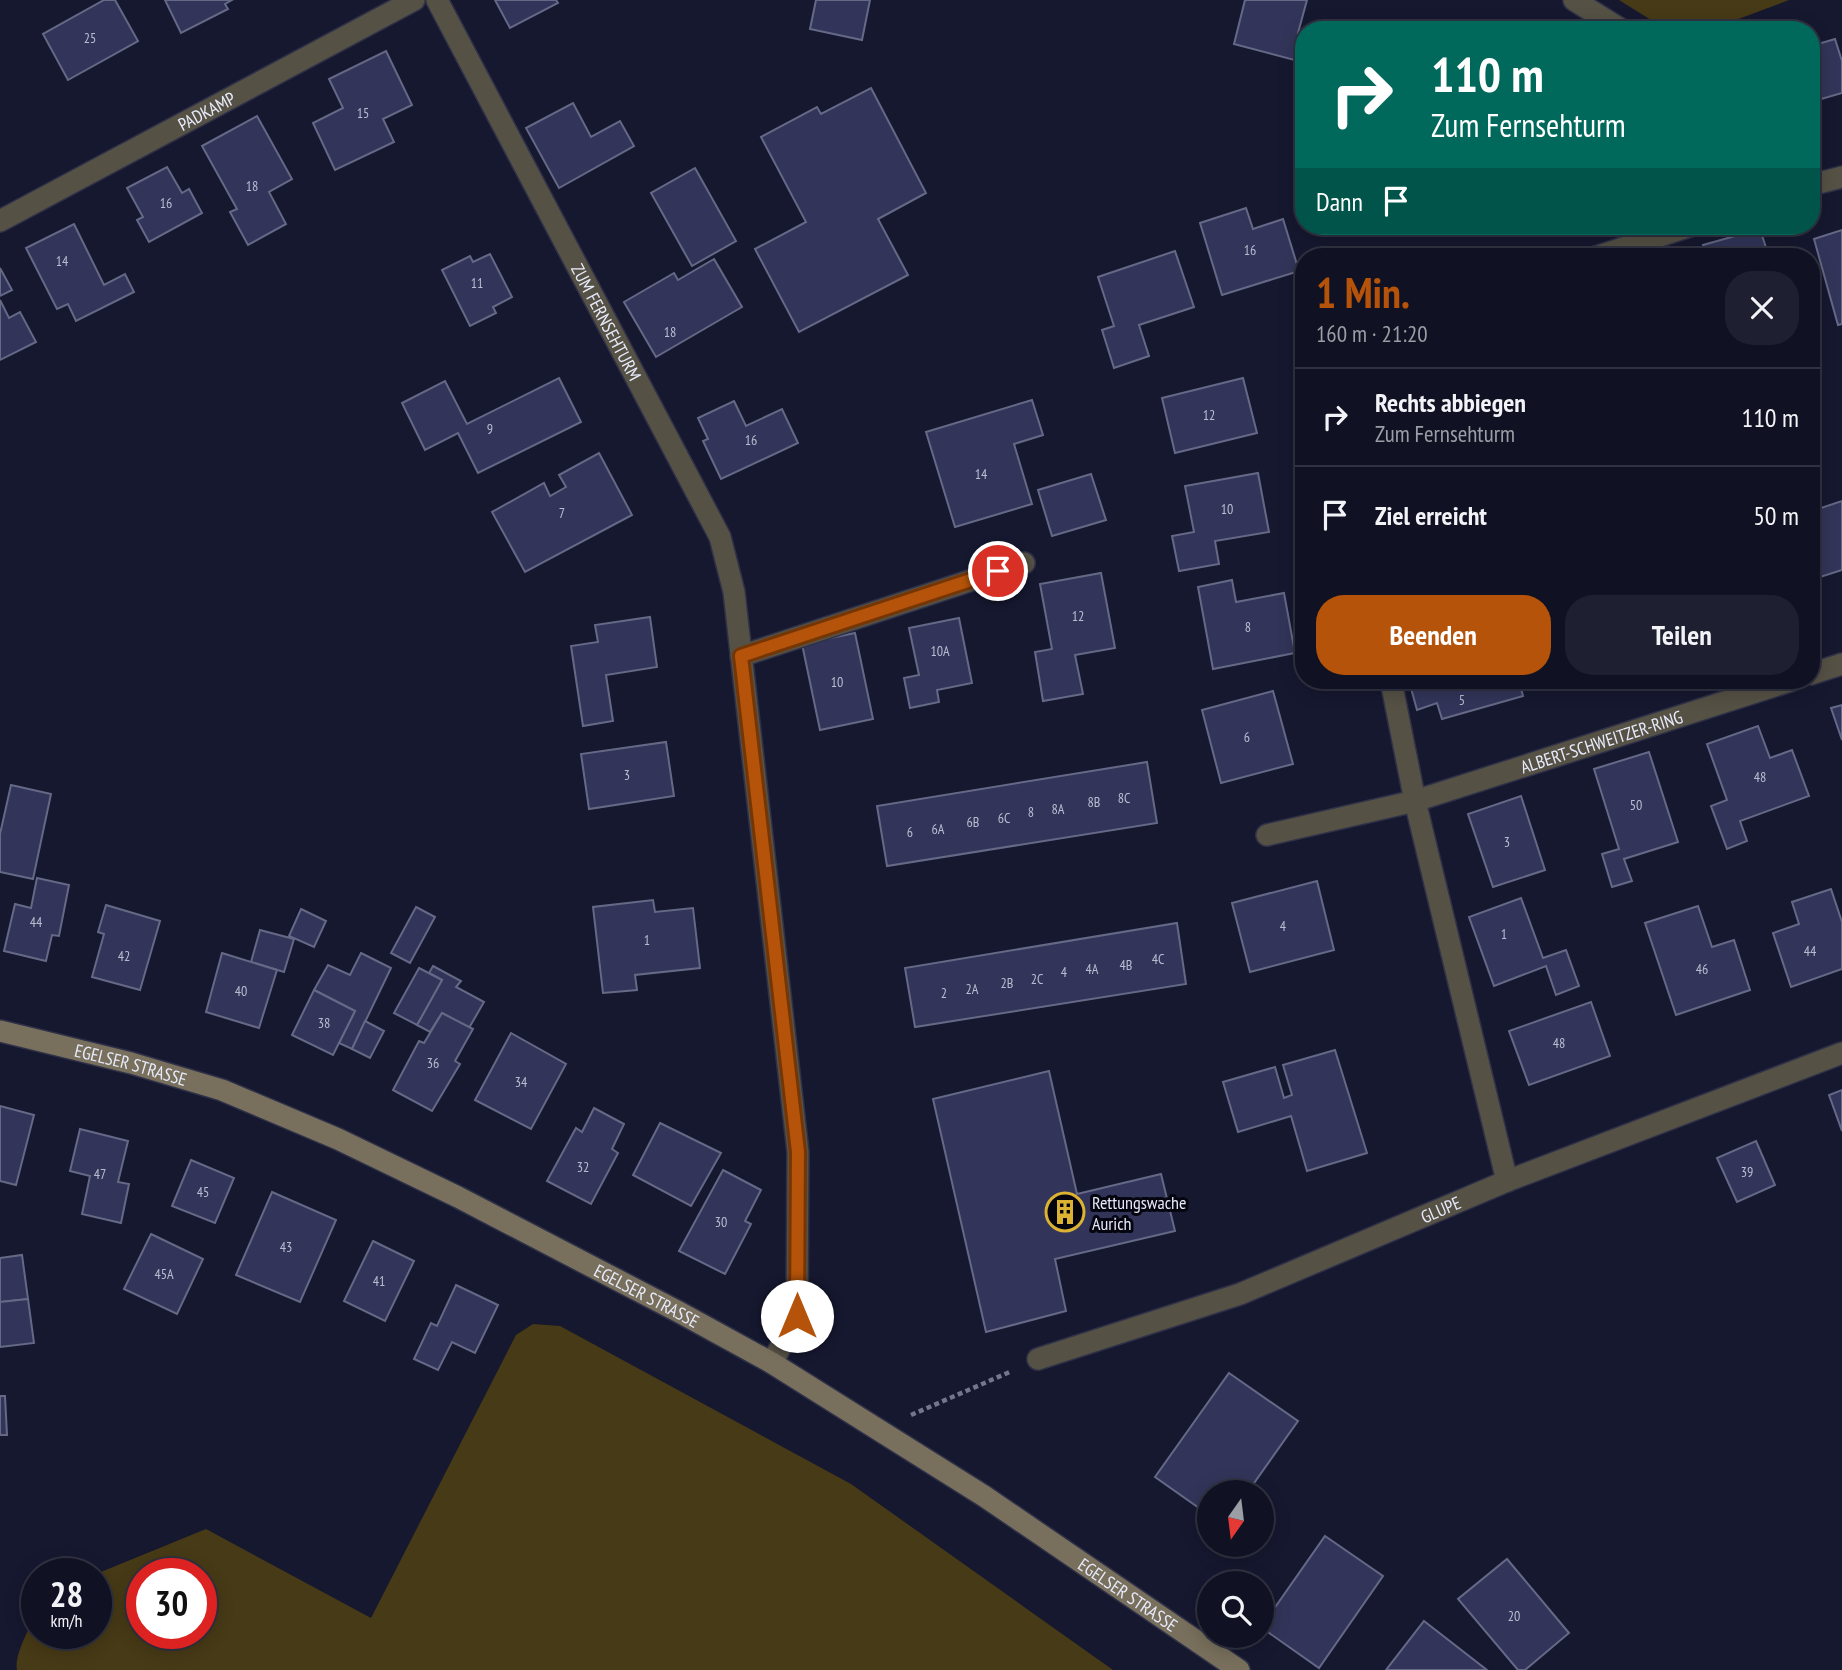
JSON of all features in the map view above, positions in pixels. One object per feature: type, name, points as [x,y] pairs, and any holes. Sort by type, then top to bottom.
[{"type":"main road","name":"EGELSER STRASSE","points":[[0,1031],[131,1063],[222,1090],[338,1139],[458,1197],[772,1363],[984,1496],[1239,1670]]},
{"type":"street","name":"PADKAMP","points":[[0,221],[414,0]]},
{"type":"street","name":"ZUM FERNSEHTURM","points":[[437,0],[720,537],[734,592],[798,1152],[797,1316],[772,1363]]},
{"type":"street","points":[[1574,0],[1608,21]]},
{"type":"street","points":[[1820,181],[1842,177]]},
{"type":"street","points":[[1623,248],[1663,235]]},
{"type":"street","points":[[741,656],[1024,563]]},
{"type":"street","points":[[1820,671],[1842,664]]},
{"type":"street","points":[[1393,689],[1415,801],[1507,1181]]},
{"type":"street","name":"ALBERT-SCHWEITZER-RING","points":[[1267,835],[1415,801],[1765,689]]},
{"type":"street","name":"GLUPE","points":[[1038,1359],[1240,1294],[1507,1181],[1842,1053]]},
{"type":"path","points":[[880,1429],[1038,1359]]},
{"type":"shaded area","points":[[1619,0],[1789,0],[1733,21],[1653,21]]},
{"type":"shaded area","points":[[533,1324],[560,1326],[851,1484],[1113,1670],[17,1670],[21,1647],[112,1649],[112,1567],[126,1562],[126,1649],[217,1649],[217,1558],[135,1558],[206,1529],[371,1618],[516,1335]]},
{"type":"building","points":[[104,0],[115,0],[138,41],[68,80],[43,34]]},
{"type":"building","points":[[165,0],[232,0],[225,4],[228,9],[181,33]]},
{"type":"building","points":[[495,0],[556,0],[558,3],[510,28]]},
{"type":"building","points":[[816,0],[870,0],[862,40],[810,29]]},
{"type":"building","points":[[1245,0],[1307,0],[1301,21],[1295,21],[1295,60],[1234,44]]},
{"type":"building","points":[[1835,39],[1842,61],[1842,93],[1820,99],[1820,43]]},
{"type":"building","points":[[386,51],[412,105],[383,119],[394,142],[335,170],[313,123],[343,108],[329,79]]},
{"type":"building","points":[[871,88],[926,193],[878,219],[908,275],[799,332],[755,249],[806,222],[761,137],[817,107],[821,114]]},
{"type":"building","points":[[573,103],[591,137],[620,121],[634,146],[559,188],[526,128]]},
{"type":"building","points":[[257,116],[292,179],[269,192],[286,224],[248,245],[230,212],[237,209],[202,146]]},
{"type":"building","points":[[167,167],[182,193],[189,189],[202,213],[149,242],[137,220],[143,217],[127,188]]},
{"type":"building","points":[[695,168],[736,241],[692,266],[651,193]]},
{"type":"building","points":[[1246,208],[1253,229],[1283,219],[1295,258],[1295,272],[1222,295],[1200,223]]},
{"type":"building","points":[[74,224],[104,285],[125,274],[134,292],[76,321],[68,304],[57,309],[26,248]]},
{"type":"building","points":[[1842,230],[1842,324],[1838,325],[1820,260],[1820,248],[1817,248],[1814,239]]},
{"type":"building","points":[[1739,235],[1762,235],[1766,248],[1704,248],[1703,245]]},
{"type":"building","points":[[1175,251],[1194,307],[1139,325],[1149,356],[1114,368],[1102,330],[1114,326],[1098,277]]},
{"type":"building","points":[[490,254],[512,297],[493,307],[496,313],[470,326],[442,270],[470,256],[473,262]]},
{"type":"building","points":[[714,259],[742,307],[656,357],[624,302],[674,273],[678,280]]},
{"type":"building","points":[[0,268],[12,290],[0,296]]},
{"type":"building","points":[[0,300],[9,318],[20,312],[36,342],[0,360]]},
{"type":"building","points":[[559,378],[581,422],[478,473],[458,433],[425,450],[402,403],[445,381],[467,424]]},
{"type":"building","points":[[1243,378],[1257,433],[1175,453],[1162,398]]},
{"type":"building","points":[[1032,400],[1043,435],[1014,444],[1032,504],[955,527],[926,432]]},
{"type":"building","points":[[734,401],[746,426],[782,409],[798,443],[721,479],[703,441],[708,439],[698,418]]},
{"type":"building","points":[[599,453],[632,515],[525,572],[492,512],[544,483],[550,496],[566,487],[559,475]]},
{"type":"building","points":[[1258,473],[1269,532],[1215,541],[1219,564],[1179,571],[1172,536],[1194,532],[1185,486]]},
{"type":"building","points":[[1091,474],[1106,520],[1052,536],[1038,490]]},
{"type":"building","points":[[1842,501],[1842,570],[1820,577],[1820,508]]},
{"type":"building","points":[[1101,573],[1115,648],[1075,655],[1083,694],[1043,701],[1035,652],[1052,649],[1040,584]]},
{"type":"building","points":[[1232,580],[1236,602],[1284,593],[1295,653],[1213,669],[1198,587]]},
{"type":"building","points":[[650,617],[657,667],[606,675],[613,721],[583,726],[571,646],[598,642],[595,625]]},
{"type":"building","points":[[959,618],[972,683],[937,690],[939,702],[910,708],[904,678],[919,675],[909,628]]},
{"type":"building","points":[[855,633],[873,719],[820,730],[802,644]]},
{"type":"building","points":[[1411,689],[1521,689],[1523,696],[1442,719],[1437,703],[1417,710]]},
{"type":"building","points":[[1273,691],[1293,764],[1221,783],[1202,710]]},
{"type":"building","points":[[1842,705],[1842,740],[1831,708]]},
{"type":"building","points":[[1758,726],[1770,758],[1792,750],[1809,796],[1740,821],[1747,841],[1727,849],[1711,806],[1727,800],[1707,744]]},
{"type":"building","points":[[666,742],[674,796],[589,809],[581,754]]},
{"type":"building","points":[[1649,752],[1678,842],[1624,859],[1632,881],[1612,887],[1602,854],[1619,849],[1594,769]]},
{"type":"building","points":[[1147,762],[1157,823],[887,866],[877,806]]},
{"type":"building","points":[[11,785],[51,794],[33,879],[0,872],[0,834]]},
{"type":"building","points":[[1521,796],[1545,870],[1493,887],[1468,814]]},
{"type":"building","points":[[37,878],[69,885],[59,936],[52,935],[46,961],[4,951],[15,904],[31,908]]},
{"type":"building","points":[[1317,881],[1334,950],[1250,972],[1232,903]]},
{"type":"building","points":[[1831,889],[1842,922],[1842,969],[1791,987],[1773,933],[1799,924],[1792,902]]},
{"type":"building","points":[[1521,898],[1543,958],[1566,950],[1579,986],[1556,995],[1546,966],[1494,986],[1469,917]]},
{"type":"building","points":[[653,900],[655,912],[693,908],[700,968],[635,975],[637,990],[603,993],[593,907]]},
{"type":"building","points":[[106,905],[160,921],[140,990],[92,977],[104,934],[98,932]]},
{"type":"building","points":[[1698,906],[1712,947],[1734,940],[1750,990],[1676,1015],[1645,923]]},
{"type":"building","points":[[416,907],[435,917],[410,963],[391,953]]},
{"type":"building","points":[[301,909],[326,921],[314,947],[289,936]]},
{"type":"building","points":[[1177,923],[1186,984],[915,1027],[905,968]]},
{"type":"building","points":[[260,930],[294,939],[284,972],[251,962]]},
{"type":"building","points":[[222,953],[277,970],[259,1028],[206,1012]]},
{"type":"building","points":[[361,953],[391,968],[352,1049],[339,1043],[355,1011],[314,990],[328,965],[350,975]]},
{"type":"building","points":[[433,966],[461,981],[456,987],[484,1002],[469,1028],[442,1013],[430,1032],[417,1025],[442,980],[429,973]]},
{"type":"building","points":[[419,968],[442,980],[417,1025],[394,1013]]},
{"type":"building","points":[[314,990],[355,1011],[333,1055],[292,1035]]},
{"type":"building","points":[[1591,1002],[1610,1056],[1529,1085],[1509,1031]]},
{"type":"building","points":[[442,1013],[473,1029],[455,1061],[460,1064],[432,1111],[393,1090],[419,1041],[424,1043]]},
{"type":"building","points":[[365,1021],[384,1031],[370,1058],[352,1049]]},
{"type":"building","points":[[511,1033],[566,1064],[531,1129],[475,1100]]},
{"type":"building","points":[[1335,1050],[1367,1153],[1307,1171],[1291,1116],[1238,1132],[1223,1082],[1275,1067],[1284,1098],[1292,1095],[1283,1065]]},
{"type":"building","name":"Rettungswache Aurich","points":[[1049,1071],[1077,1194],[1161,1174],[1175,1231],[1055,1259],[1066,1311],[986,1332],[933,1099]]},
{"type":"building","points":[[1842,1090],[1842,1131],[1829,1095]]},
{"type":"building","points":[[0,1106],[34,1115],[16,1185],[0,1181]]},
{"type":"building","points":[[594,1108],[624,1124],[612,1149],[618,1153],[591,1204],[547,1181],[576,1128],[582,1132]]},
{"type":"building","points":[[660,1123],[721,1153],[691,1206],[633,1175]]},
{"type":"building","points":[[80,1129],[128,1141],[118,1182],[129,1184],[121,1223],[82,1214],[90,1176],[70,1171]]},
{"type":"building","points":[[1756,1141],[1775,1185],[1737,1202],[1717,1158]]},
{"type":"building","points":[[191,1160],[234,1178],[215,1223],[172,1206]]},
{"type":"building","points":[[723,1170],[761,1190],[745,1221],[751,1224],[725,1274],[679,1251]]},
{"type":"building","points":[[272,1192],[336,1220],[300,1302],[236,1275]]},
{"type":"building","points":[[151,1234],[203,1259],[177,1314],[124,1289]]},
{"type":"building","points":[[373,1241],[414,1261],[385,1321],[344,1301]]},
{"type":"building","points":[[22,1255],[28,1299],[0,1302],[0,1258]]},
{"type":"building","points":[[456,1285],[498,1305],[475,1353],[452,1342],[438,1370],[414,1359],[431,1323],[437,1326]]},
{"type":"building","points":[[28,1299],[34,1343],[0,1347],[0,1302]]},
{"type":"building","points":[[1229,1373],[1298,1421],[1256,1480],[1197,1480],[1197,1507],[1155,1477]]},
{"type":"building","points":[[0,1396],[5,1396],[7,1435],[0,1435]]},
{"type":"building","points":[[1325,1536],[1383,1576],[1319,1668],[1274,1636],[1274,1609]]},
{"type":"building","points":[[1507,1559],[1569,1633],[1525,1670],[1518,1670],[1458,1599]]},
{"type":"building","points":[[1424,1621],[1487,1670],[1386,1670]]},
{"type":"place","name":"Rettungswache Aurich","points":[[1065,1212]]},
{"type":"route","points":[[797,1316],[798,1152],[741,656],[998,571]]}]
